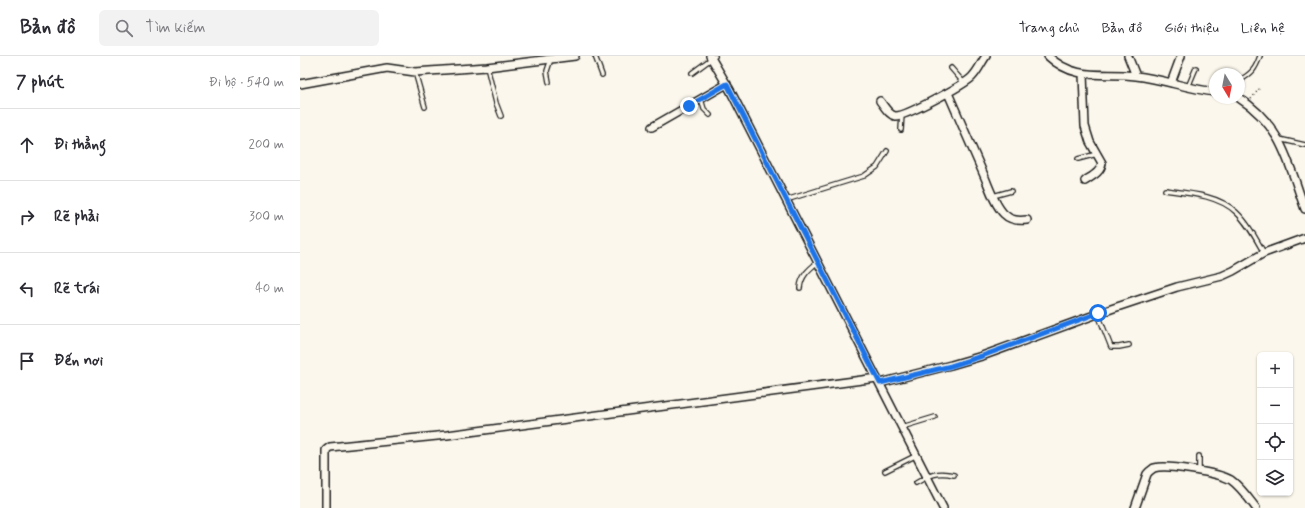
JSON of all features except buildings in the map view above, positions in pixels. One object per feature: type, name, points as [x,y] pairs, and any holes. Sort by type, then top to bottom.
[{"type":"street","points":[[300,84],[387,68],[415,72],[487,67],[575,56]]},
{"type":"street","points":[[880,101],[891,114],[895,116],[902,114],[948,93],[964,83],[976,73],[986,56]]},
{"type":"street","points":[[1048,56],[1062,65],[1084,74],[1136,76],[1209,91]]},
{"type":"street","points":[[1128,56],[1136,76]]},
{"type":"street","points":[[1171,83],[1181,56]]},
{"type":"street","points":[[712,57],[943,508]]},
{"type":"street","points":[[1084,74],[1085,126],[1090,142],[1102,163],[1099,171],[1085,182]]},
{"type":"street","points":[[652,127],[727,84]]},
{"type":"street","points":[[948,93],[993,196],[1004,214],[1009,218],[1019,221],[1027,220]]},
{"type":"street","points":[[1247,104],[1264,118],[1279,139],[1305,209]]},
{"type":"street","points":[[326,508],[326,450],[330,447],[477,431],[879,381],[951,366],[1098,313],[1177,287],[1222,276],[1233,272],[1264,253],[1305,238]]},
{"type":"street","points":[[1135,508],[1147,474],[1153,469],[1184,469],[1220,476],[1234,483],[1255,508]]},
{"type":"lane","points":[[595,56],[602,75]]},
{"type":"lane","points":[[1245,77],[1253,71],[1260,56]]},
{"type":"lane","points":[[692,73],[712,57]]},
{"type":"lane","points":[[549,82],[547,71],[551,60]]},
{"type":"lane","points":[[487,67],[496,103],[501,116]]},
{"type":"lane","points":[[951,68],[964,83]]},
{"type":"lane","points":[[1188,87],[1196,68]]},
{"type":"lane","points":[[415,72],[425,107]]},
{"type":"lane","points":[[701,99],[704,108],[710,115]]},
{"type":"lane","points":[[902,114],[902,130]]},
{"type":"lane","points":[[1279,139],[1305,145]]},
{"type":"lane","points":[[786,200],[864,176],[877,167],[886,151]]},
{"type":"lane","points":[[1078,159],[1097,154]]},
{"type":"lane","points":[[1165,190],[1204,196],[1225,204],[1236,212],[1247,224],[1264,253]]},
{"type":"lane","points":[[993,196],[1011,191]]},
{"type":"lane","points":[[800,288],[802,277],[818,262]]},
{"type":"lane","points":[[1098,313],[1111,346],[1113,348],[1129,345]]},
{"type":"lane","points":[[902,427],[935,417]]},
{"type":"lane","points":[[885,471],[917,455]]},
{"type":"lane","points":[[1199,456],[1199,471]]},
{"type":"lane","points":[[916,482],[927,476],[940,473],[954,475]]},
{"type":"path","points":[[1247,104],[1259,89]]},
{"type":"route","points":[[689,106],[727,84],[880,383],[951,366],[1000,350],[1098,313]]}]
